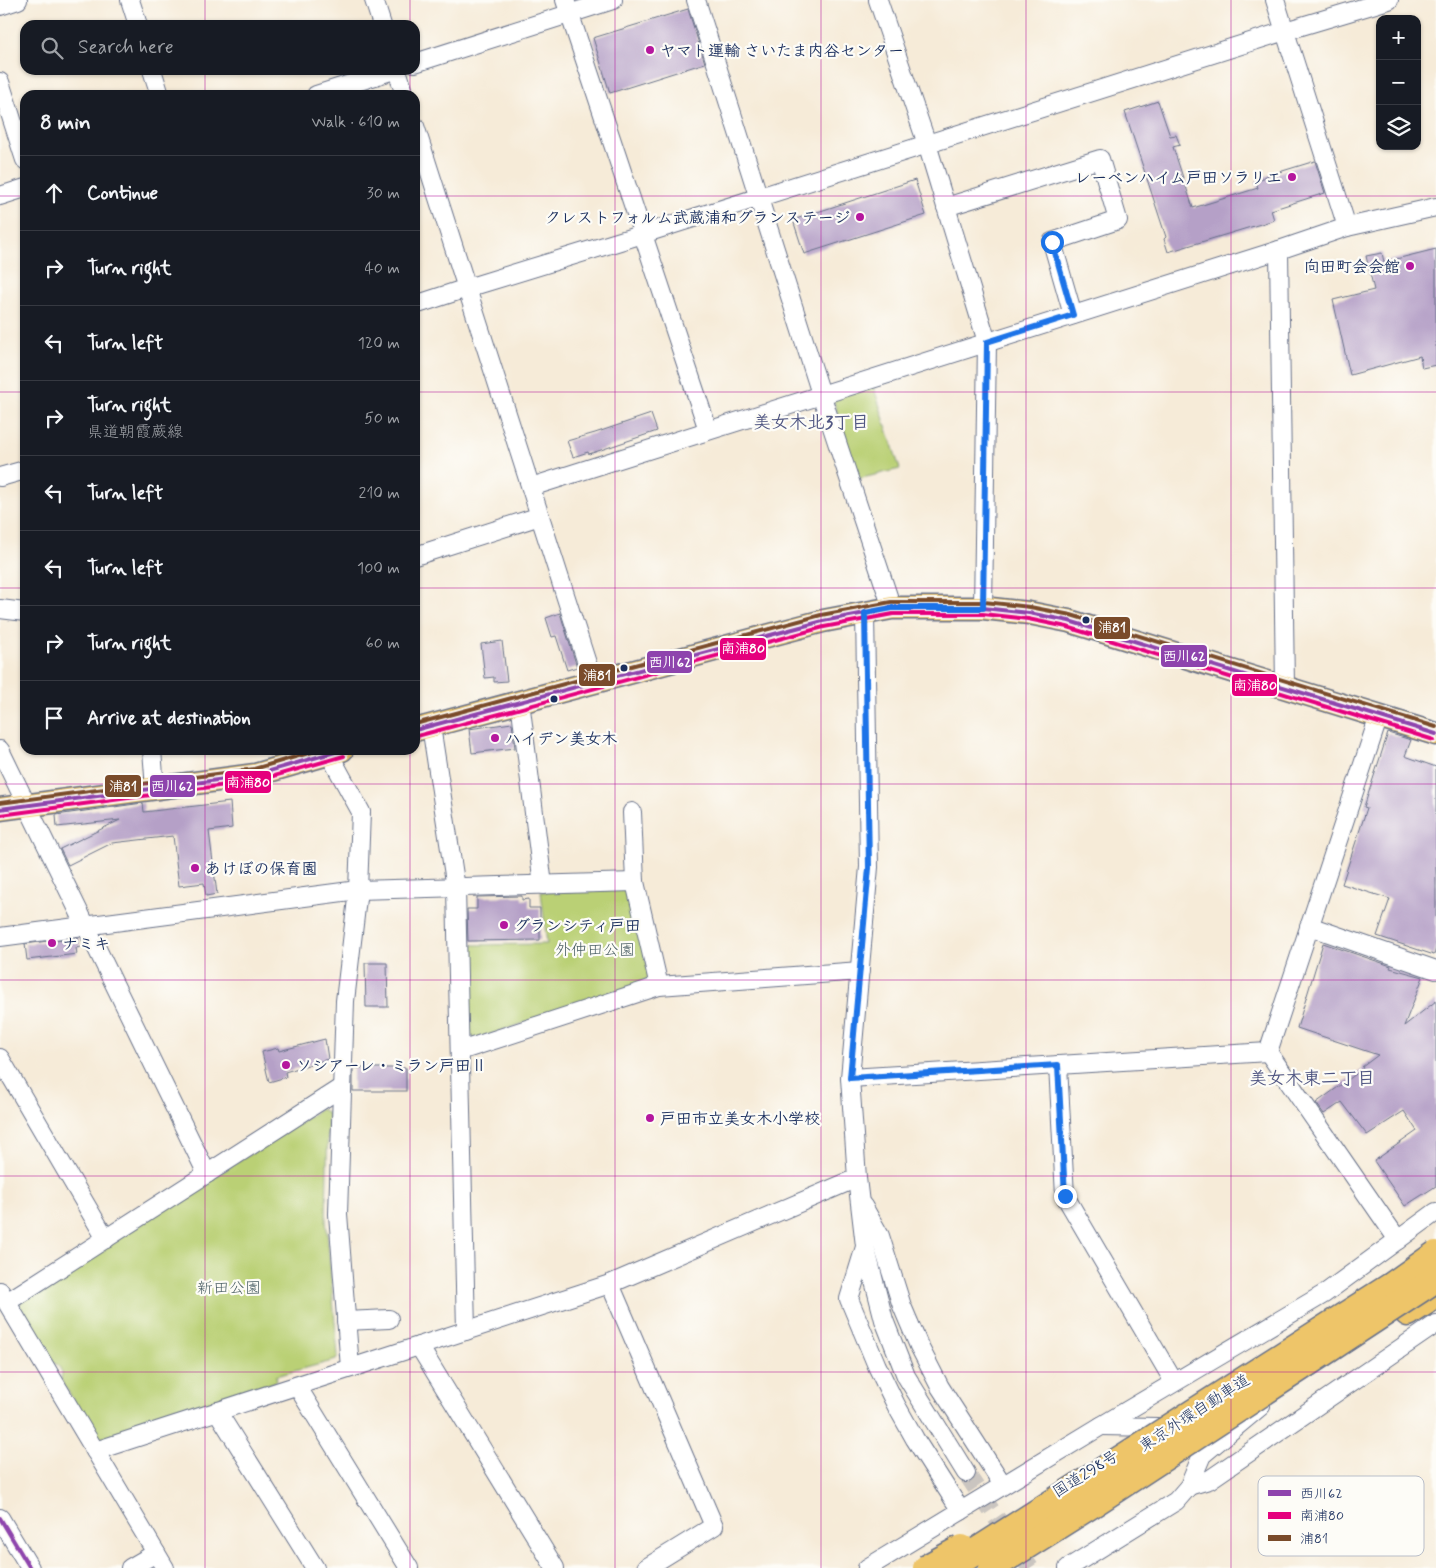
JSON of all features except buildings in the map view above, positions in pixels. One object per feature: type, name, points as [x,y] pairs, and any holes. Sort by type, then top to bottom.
[{"type":"highway","name":"国道298号","points":[[930,1568],[1034,1506],[1157,1427],[1386,1276],[1436,1240]]},
{"type":"highway","name":"東京外環自動車道","points":[[990,1568],[1090,1492],[1436,1254]]},
{"type":"highway","name":"東京外環自動車道","points":[[950,1568],[1090,1492],[1436,1279]]},
{"type":"highway","points":[[1008,1568],[1436,1294]]},
{"type":"highway","points":[[926,1568],[1090,1492]]},
{"type":"highway","points":[[1008,1568],[1090,1492]]},
{"type":"main road","points":[[423,728],[824,621],[892,608],[983,608],[1029,613],[1069,621],[1436,734]]},
{"type":"main road","points":[[0,809],[255,774],[319,755]]},
{"type":"street","points":[[0,6],[18,0]]},
{"type":"street","points":[[130,0],[136,20]]},
{"type":"street","points":[[374,0],[380,20]]},
{"type":"street","points":[[420,61],[568,7],[613,0]]},
{"type":"street","points":[[696,0],[821,394],[892,608]]},
{"type":"street","points":[[878,0],[926,144],[987,342],[983,608]]},
{"type":"street","points":[[1275,0],[1347,227]]},
{"type":"street","points":[[420,303],[1389,0]]},
{"type":"street","points":[[568,7],[708,430]]},
{"type":"street","points":[[154,75],[158,90]]},
{"type":"street","points":[[332,90],[379,75]]},
{"type":"street","points":[[397,75],[403,90]]},
{"type":"street","points":[[0,84],[20,145]]},
{"type":"street","points":[[420,142],[593,682]]},
{"type":"street","points":[[946,207],[1100,159],[1118,220],[1052,242],[1073,315]]},
{"type":"street","points":[[0,196],[20,190]]},
{"type":"street","points":[[531,487],[1347,227],[1436,207]]},
{"type":"street","points":[[1279,250],[1285,687]]},
{"type":"street","points":[[0,477],[20,471]]},
{"type":"street","points":[[420,554],[540,516]]},
{"type":"street","points":[[0,609],[20,611]]},
{"type":"street","points":[[865,613],[869,868],[850,1078],[857,1178],[865,1246],[884,1320],[906,1376],[966,1473]]},
{"type":"street","points":[[520,701],[543,885]]},
{"type":"street","points":[[1268,1052],[1378,716]]},
{"type":"street","points":[[423,728],[456,888],[466,1331]]},
{"type":"street","points":[[0,750],[207,1174]]},
{"type":"street","points":[[152,755],[155,788]]},
{"type":"street","points":[[334,755],[361,812],[358,890],[345,1001],[338,1214],[350,1368]]},
{"type":"street","points":[[632,812],[635,882],[659,986]]},
{"type":"street","points":[[0,937],[358,890],[635,882]]},
{"type":"street","points":[[1309,926],[1436,970]]},
{"type":"street","points":[[460,1051],[659,986],[860,971]]},
{"type":"street","points":[[850,1078],[1268,1052]]},
{"type":"street","points":[[1268,1052],[1398,1240]]},
{"type":"street","points":[[0,1058],[106,1239]]},
{"type":"street","points":[[1058,1065],[1065,1196],[1174,1382]]},
{"type":"street","points":[[130,1568],[160,1560],[4,1296],[106,1239],[342,1087]]},
{"type":"street","points":[[95,1451],[610,1284],[857,1178]]},
{"type":"street","points":[[860,1199],[880,1236],[902,1306],[919,1346],[940,1387],[1003,1485]]},
{"type":"street","points":[[867,1568],[1174,1382],[1324,1294],[1436,1212]]},
{"type":"street","points":[[865,1246],[849,1299],[877,1366],[896,1405],[915,1439],[961,1511]]},
{"type":"street","points":[[610,1284],[714,1526],[646,1568]]},
{"type":"street","points":[[346,1321],[389,1319]]},
{"type":"street","points":[[1189,1486],[1209,1480],[1436,1324]]},
{"type":"street","points":[[419,1346],[555,1568]]},
{"type":"street","points":[[297,1386],[409,1568]]},
{"type":"street","points":[[1068,1568],[1176,1501],[1189,1486],[1202,1455],[1268,1400]]},
{"type":"street","points":[[217,1411],[314,1568]]},
{"type":"street","points":[[1101,1426],[1157,1427]]},
{"type":"street","points":[[0,1518],[30,1568]]},
{"type":"green space","points":[[872,382],[900,469],[858,479],[832,396]]},
{"type":"green space","name":"外仲田公園","points":[[623,889],[631,894],[649,974],[645,983],[473,1040],[465,1035],[464,945],[547,944],[541,892]]},
{"type":"green space","name":"新田公園","points":[[321,1109],[328,1113],[326,1220],[338,1356],[336,1360],[276,1376],[277,1381],[104,1440],[96,1437],[61,1380],[62,1372],[58,1365],[51,1362],[20,1307],[20,1301]]},
{"type":"tunnel","points":[[966,1473],[1030,1568]]},
{"type":"transit line","name":"浦81","points":[[420,723],[821,615],[891,602],[984,602],[1030,607],[1071,615],[1436,727]]},
{"type":"transit line","name":"西川62","points":[[420,729],[823,621],[892,608],[983,608],[1029,613],[1069,621],[1436,734]]},
{"type":"transit line","name":"南浦80","points":[[420,735],[824,627],[893,614],[983,614],[1028,619],[1067,627],[1434,740]]},
{"type":"transit line","name":"浦81","points":[[0,803],[254,769],[302,755]]},
{"type":"transit line","name":"西川62","points":[[0,809],[255,775],[325,755]]},
{"type":"transit line","name":"南浦80","points":[[1,815],[256,781],[344,756]]},
{"type":"transit line","name":"西川62","points":[[0,1518],[30,1568]]},
{"type":"place","name":"ヤマト運輸 さいたま内谷センター","points":[[650,50]]},
{"type":"place","name":"レーベンハイム戸田ソラリエ","points":[[1292,177]]},
{"type":"place","name":"クレストフォルム武蔵浦和グランステージ","points":[[860,217]]},
{"type":"place","name":"向田町会会館","points":[[1410,266]]},
{"type":"place","name":"ハイデン美女木","points":[[495,738]]},
{"type":"place","name":"あけぼの保育園","points":[[195,868]]},
{"type":"place","name":"グランシティ戸田","points":[[504,925]]},
{"type":"place","name":"ナミキ","points":[[52,943]]},
{"type":"place","name":"ソシアーレ・ミラン戸田Ⅱ","points":[[286,1065]]},
{"type":"place","name":"戸田市立美女木小学校","points":[[650,1118]]},
{"type":"district","name":"美女木北3丁目","points":[[811,422]]},
{"type":"district","name":"美女木東二丁目","points":[[1312,1078]]},
{"type":"route","points":[[1052,242],[1073,315],[987,342],[983,608],[892,608],[865,613],[869,868],[850,1078],[1058,1065],[1065,1196]]}]
